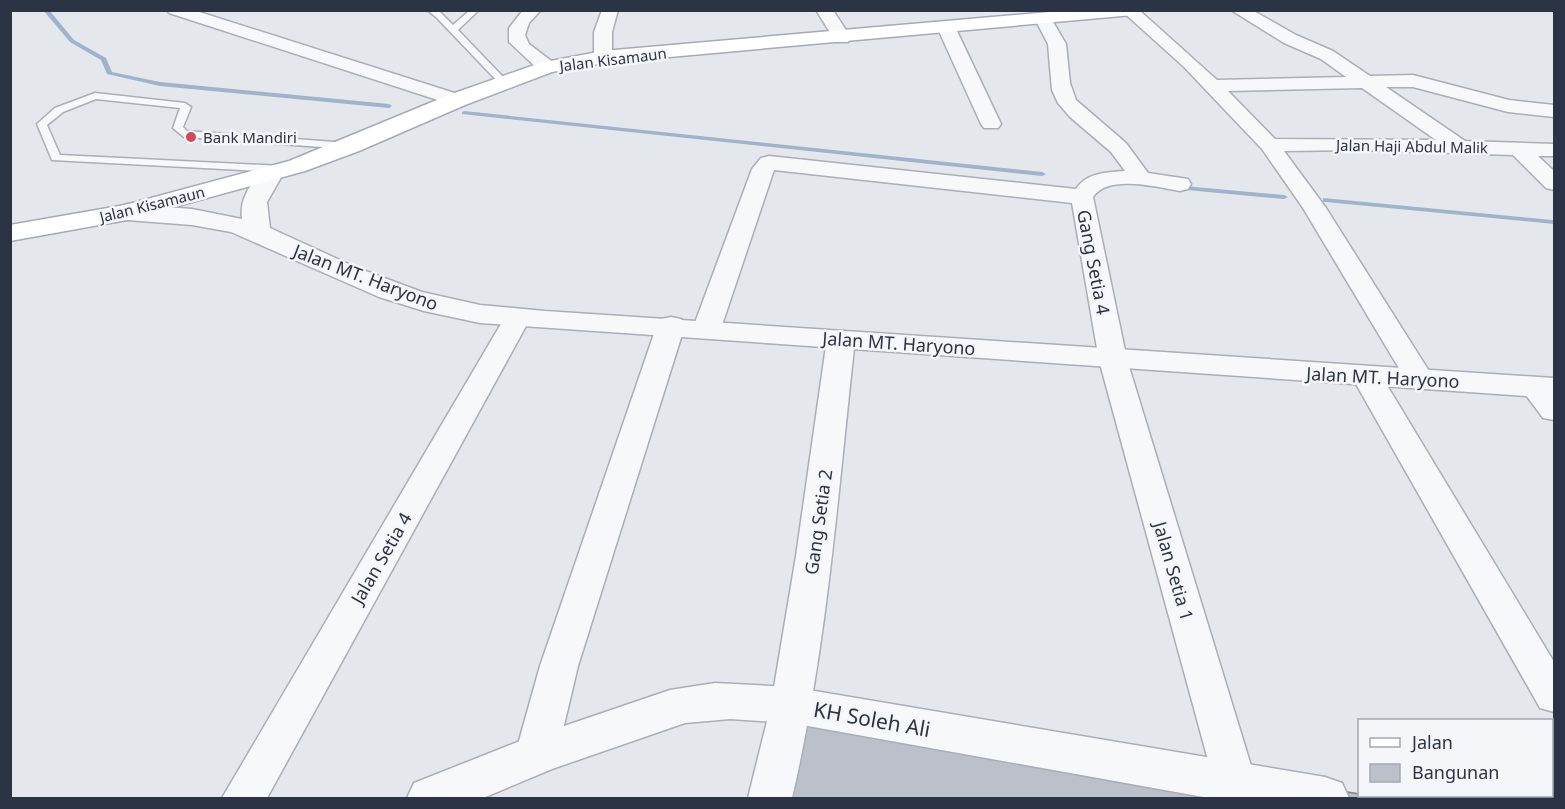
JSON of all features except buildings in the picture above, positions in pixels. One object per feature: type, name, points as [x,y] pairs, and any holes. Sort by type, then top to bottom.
[{"type":"main road","name":"Jalan Kisamaun","points":[[10,232],[127,212],[278,172],[351,146],[457,100],[547,67],[603,57],[947,29],[1047,16],[1131,11]]},
{"type":"street","points":[[175,10],[457,100]]},
{"type":"street","points":[[533,10],[516,28],[515,36],[520,45],[547,67]]},
{"type":"street","points":[[603,57],[603,32],[610,10]]},
{"type":"street","points":[[824,10],[842,38]]},
{"type":"street","points":[[1239,10],[1290,39],[1327,55],[1460,147]]},
{"type":"street","points":[[1131,11],[1212,86],[1269,145],[1314,208],[1419,379]]},
{"type":"street","points":[[1047,16],[1058,45],[1059,82],[1064,97],[1082,118],[1133,161],[1140,180]]},
{"type":"street","points":[[947,29],[992,124]]},
{"type":"street","points":[[1212,86],[1420,82],[1508,106],[1554,111]]},
{"type":"street","name":"Jalan Haji Abdul Malik","points":[[1269,145],[1554,150]]},
{"type":"street","points":[[1519,149],[1554,183]]},
{"type":"street","points":[[707,328],[763,169],[769,162],[1082,197]]},
{"type":"street","points":[[258,232],[252,207],[255,198],[278,172]]},
{"type":"street","name":"Gang Setia 4","points":[[1113,360],[1082,197],[1092,183],[1103,179],[1180,184]]},
{"type":"street","name":"Jalan MT. Haryono","points":[[127,212],[207,219],[258,232],[304,255],[435,306],[518,317],[671,325],[1113,360],[1545,387]]},
{"type":"street","name":"Jalan Setia 4","points":[[244,798],[518,317]]},
{"type":"street","points":[[536,755],[559,666],[671,325]]},
{"type":"street","name":"Gang Setia 2","points":[[770,798],[791,705],[814,556],[841,339]]},
{"type":"street","name":"Jalan Setia 1","points":[[1113,360],[1235,782]]},
{"type":"street","points":[[1367,377],[1554,696]]},
{"type":"street","points":[[1545,387],[1554,411]]},
{"type":"street","name":"KH Soleh Ali","points":[[431,798],[536,755],[670,708],[693,702],[729,700],[791,705],[1325,798]]},
{"type":"lane","points":[[453,30],[475,10]]},
{"type":"lane","points":[[438,12],[503,82]]},
{"type":"lane","points":[[278,172],[56,158],[42,124],[59,110],[99,96],[182,105],[186,107],[178,128],[184,134],[351,146]]},
{"type":"waterway","points":[[46,10],[72,41],[104,59],[109,73],[160,84],[389,106]]},
{"type":"waterway","points":[[464,113],[1042,174]]},
{"type":"waterway","points":[[1176,187],[1284,197]]},
{"type":"waterway","points":[[1326,200],[1552,222]]},
{"type":"place","name":"Bank Mandiri","points":[[191,137]]}]
